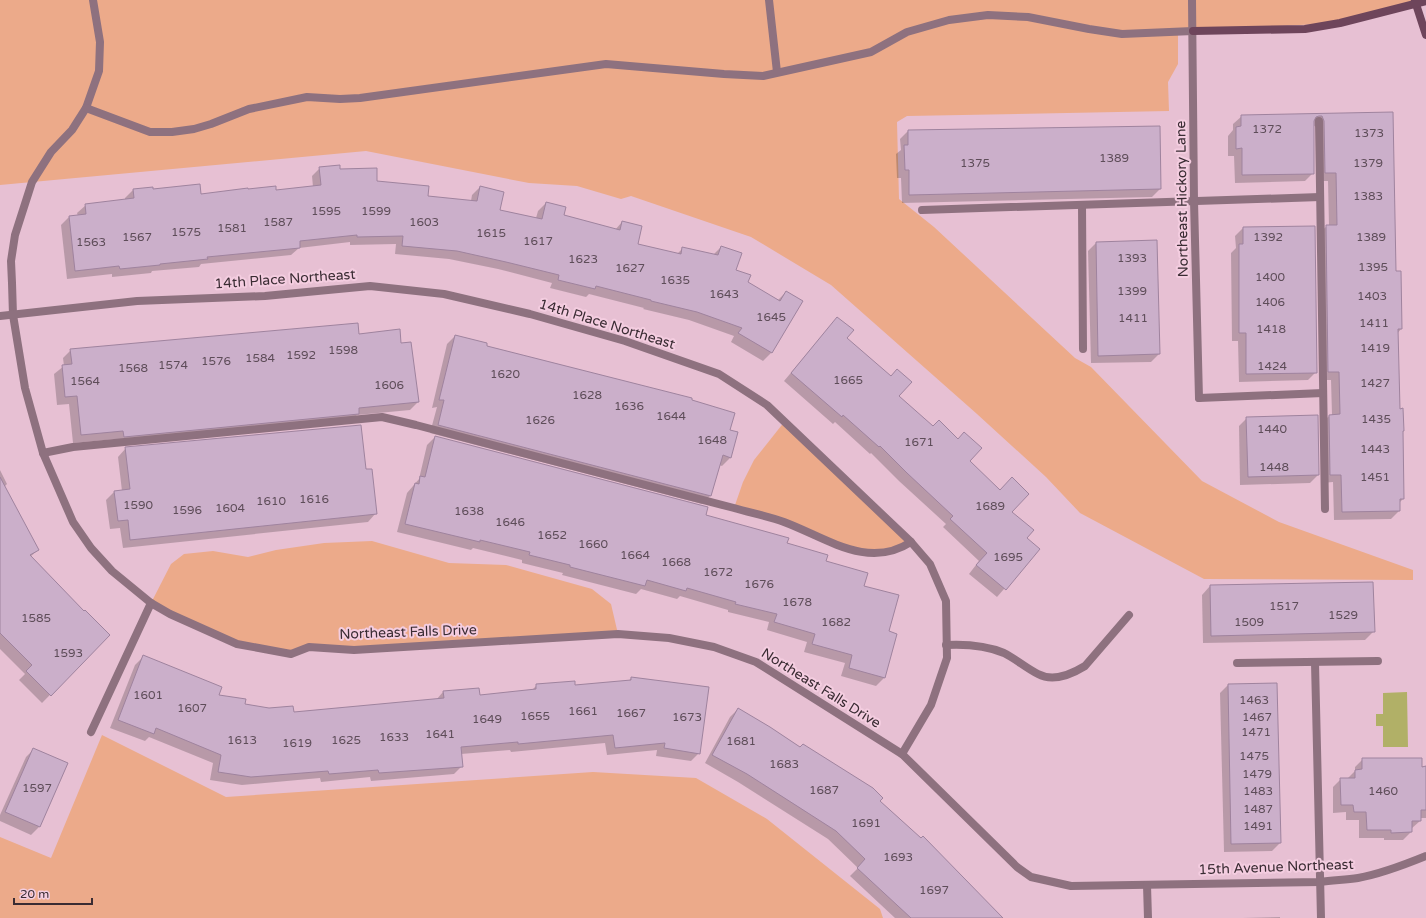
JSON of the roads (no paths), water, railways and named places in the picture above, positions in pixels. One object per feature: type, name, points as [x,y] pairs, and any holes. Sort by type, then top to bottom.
[{"type":"street","name":"Northeast Falls Drive","points":[[93,0],[100,42],[99,72],[86,108],[72,130],[52,152],[32,182],[15,235],[11,260],[13,315],[25,388],[43,453],[74,522],[91,548],[112,571],[151,603],[170,614],[237,644],[291,654],[309,647],[354,650],[618,634],[669,638],[714,647],[756,662],[902,754],[1017,867],[1032,877],[1071,886],[1147,885]]},
{"type":"street","points":[[769,0],[777,72]]},
{"type":"street","name":"Northeast Hickory Lane","points":[[1192,0],[1194,202],[1199,398],[1323,393]]},
{"type":"street","points":[[86,108],[150,132],[172,132],[194,129],[211,124],[249,109],[307,97],[340,99],[360,98],[606,64],[763,76],[871,52],[907,32],[950,20],[988,15],[1028,16],[1089,29],[1122,34],[1305,28],[1340,23],[1416,2],[1426,1]]},
{"type":"street","points":[[1416,2],[1426,35]]},
{"type":"street","points":[[1319,121],[1325,509]]},
{"type":"street","points":[[922,210],[1320,197]]},
{"type":"street","points":[[1082,205],[1083,349]]},
{"type":"street","name":"14th Place Northeast","points":[[0,316],[137,301],[265,296],[370,286],[444,294],[530,314],[625,341],[719,374],[767,405],[912,542],[930,564],[946,601],[947,658],[931,705],[902,754]]},
{"type":"street","points":[[43,453],[74,447],[382,417],[784,522],[855,551],[873,554],[890,552],[901,549],[912,542]]},
{"type":"street","points":[[91,732],[151,603]]},
{"type":"street","points":[[946,645],[966,644],[984,647],[1006,654],[1040,675],[1053,677],[1066,675],[1076,672],[1084,666],[1129,615]]},
{"type":"street","points":[[1237,663],[1378,661]]},
{"type":"street","points":[[1315,663],[1321,918]]},
{"type":"street","name":"15th Avenue Northeast","points":[[1147,885],[1320,882],[1358,878],[1375,874],[1402,866],[1426,856]]},
{"type":"street","points":[[1147,885],[1148,918]]}]
